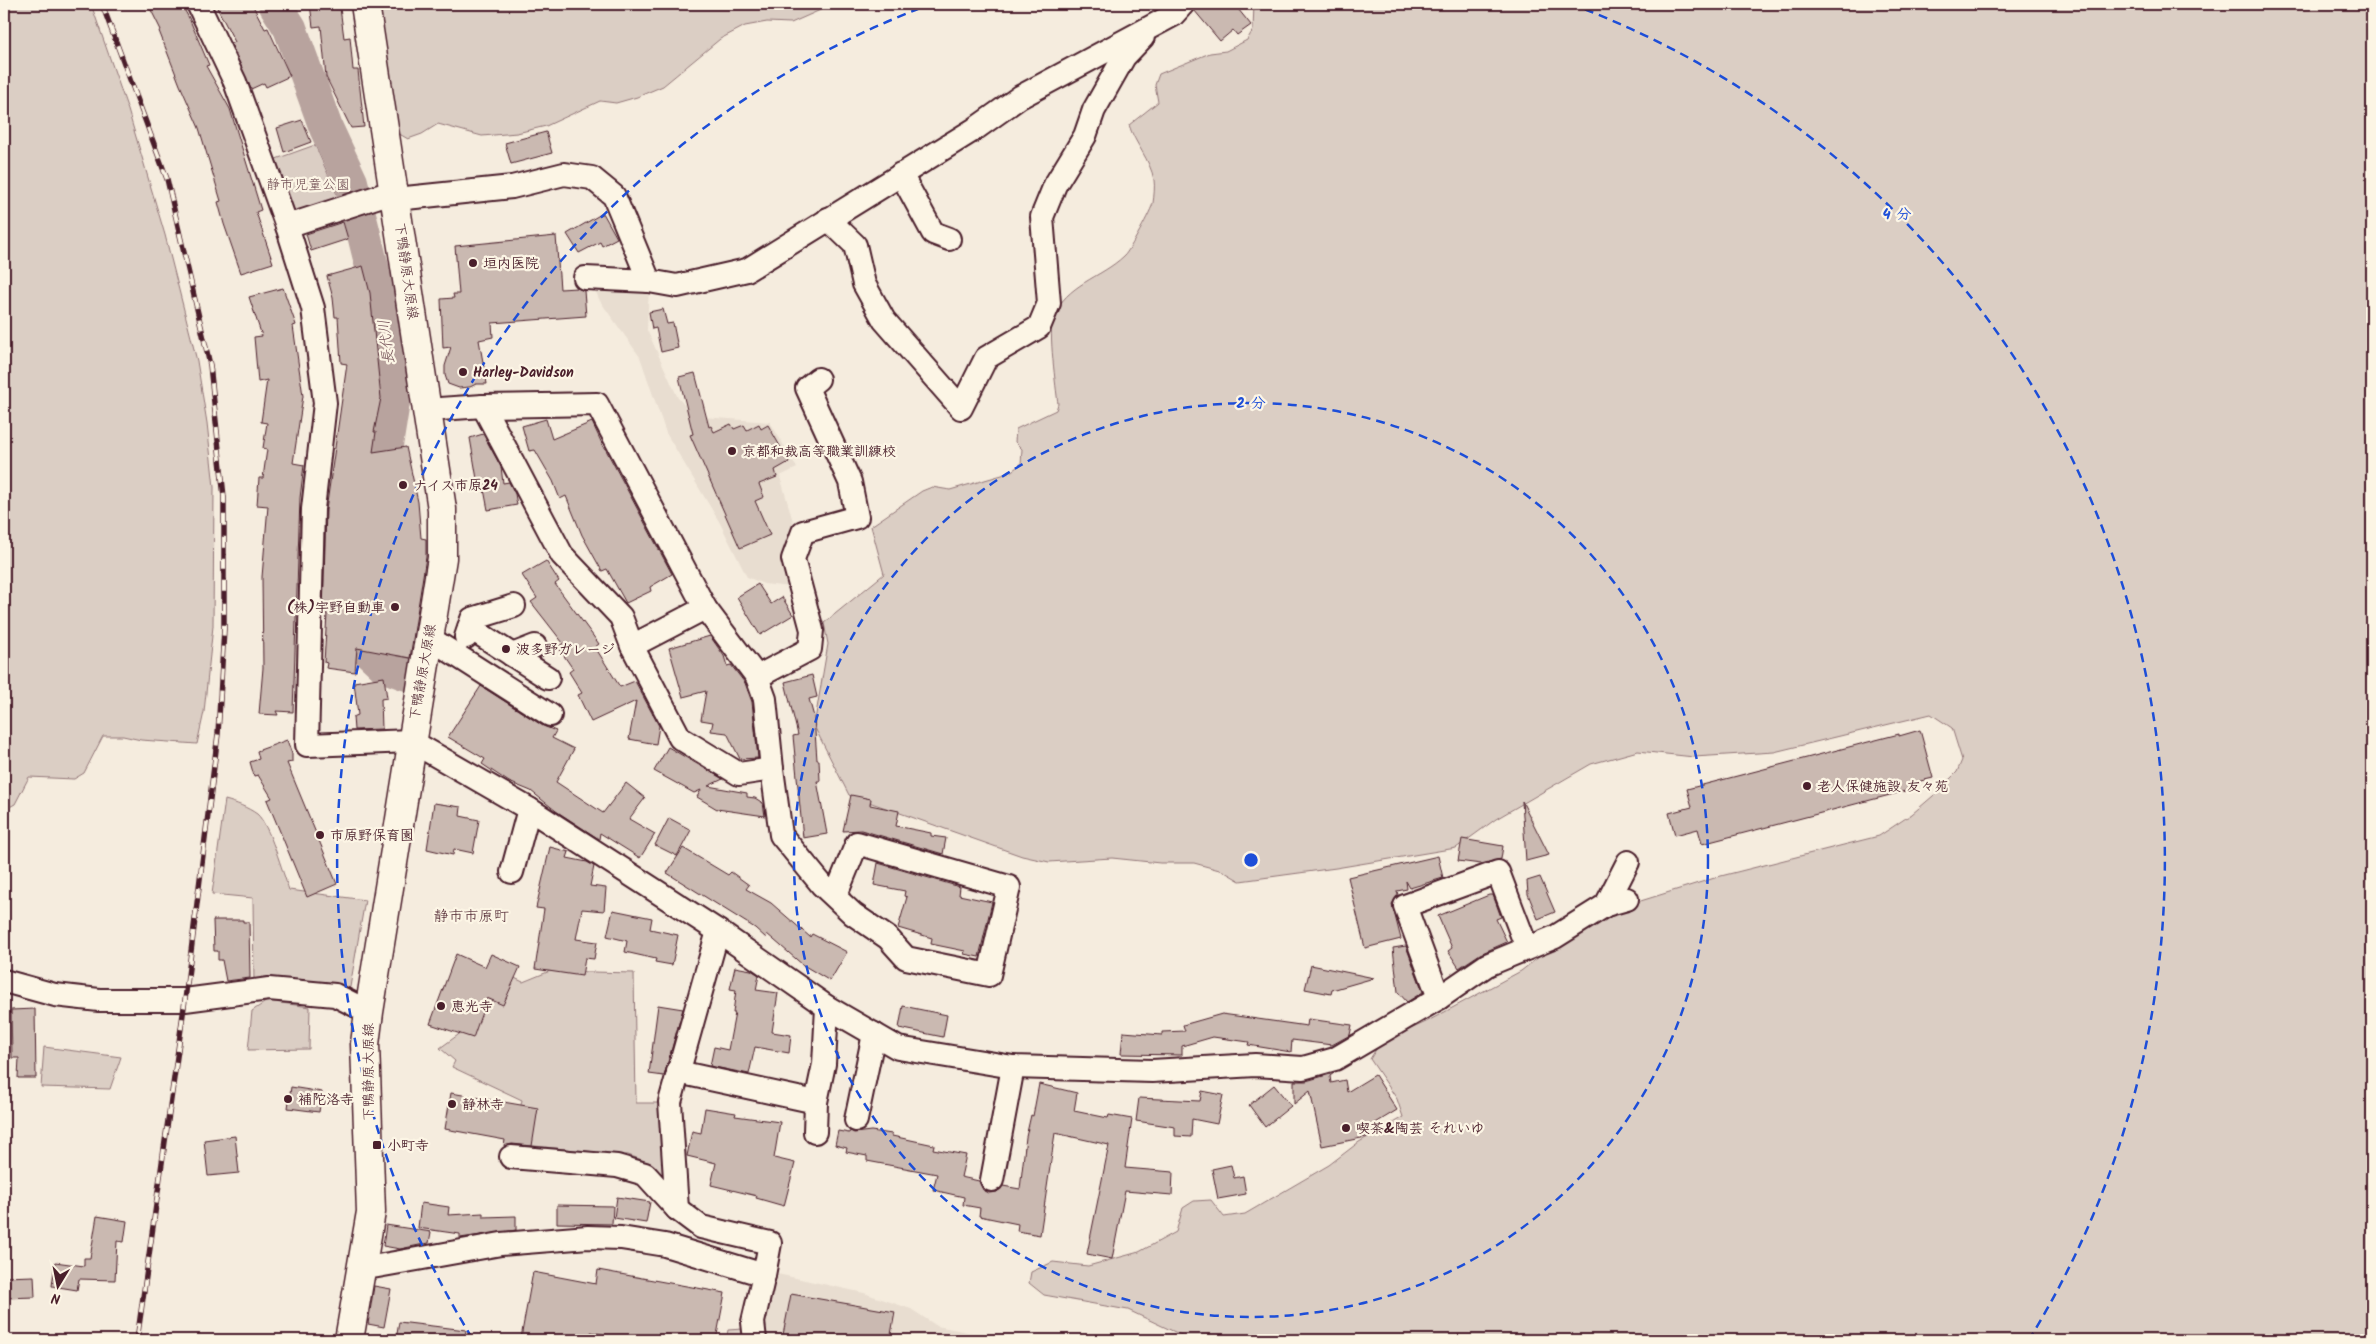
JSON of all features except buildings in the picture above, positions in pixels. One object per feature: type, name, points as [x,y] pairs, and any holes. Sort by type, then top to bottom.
[{"type":"main road","name":"下鴨静原大原線","points":[[349,1340],[371,1212],[365,1044],[411,741],[442,558],[442,509],[389,196],[366,4]]},
{"type":"street","points":[[198,4],[235,82],[287,226],[313,308],[324,403],[313,509],[307,745],[411,741],[529,809],[718,931],[827,1008],[898,1048],[1013,1067],[1152,1071],[1255,1065],[1303,1068],[1335,1059],[1439,998],[1487,965],[1555,937],[1617,902],[1628,862]]},
{"type":"street","points":[[584,278],[649,281],[678,286],[747,270],[975,129],[1020,97],[1173,15],[1183,4]]},
{"type":"street","points":[[828,219],[855,245],[864,284],[884,320],[961,408],[986,358],[1038,327],[1049,304],[1042,216],[1055,185],[1086,136],[1094,110],[1124,57],[1155,24]]},
{"type":"street","points":[[287,226],[333,210],[389,196],[512,187],[564,174],[592,178],[614,196],[649,281]]},
{"type":"street","points":[[901,174],[934,232],[948,239]]},
{"type":"street","points":[[757,677],[810,649],[812,630],[793,559],[803,532],[857,517],[850,482],[807,388],[818,379]]},
{"type":"street","points":[[426,410],[483,406],[597,404],[705,608],[757,677],[765,699],[781,835],[822,885],[853,914],[888,938],[906,958],[989,975],[1009,887],[857,843],[835,897]]},
{"type":"street","points":[[483,406],[562,555],[621,617],[632,646],[680,738],[739,774],[772,769]]},
{"type":"street","points":[[459,657],[472,619],[514,606]]},
{"type":"street","points":[[632,646],[705,608]]},
{"type":"street","points":[[469,627],[548,678]]},
{"type":"street","points":[[428,637],[550,715]]},
{"type":"street","points":[[512,655],[535,646]]},
{"type":"street","points":[[512,872],[529,809]]},
{"type":"street","points":[[1439,998],[1405,906],[1498,872],[1528,948]]},
{"type":"street","points":[[677,1209],[670,1102],[718,931]]},
{"type":"street","points":[[4,981],[55,995],[99,1000],[185,1000],[269,988],[336,995],[369,1012]]},
{"type":"street","points":[[814,1132],[816,1102],[824,1064],[827,1008]]},
{"type":"street","points":[[856,1120],[874,1034]]},
{"type":"street","points":[[992,1180],[1013,1067]]},
{"type":"street","points":[[678,1072],[816,1102]]},
{"type":"street","points":[[511,1157],[617,1166],[645,1174],[677,1209],[701,1228],[770,1243],[753,1322],[754,1340]]},
{"type":"street","points":[[361,1269],[501,1244],[588,1237],[621,1238],[665,1245],[764,1275]]},
{"type":"shaded area","name":"京都和裁高等職業訓練校","points":[[649,288],[647,330],[678,398],[690,411],[703,417],[770,422],[797,468],[780,476],[794,525],[784,554],[790,587],[764,584],[747,577],[720,523],[666,433],[640,357],[600,301],[595,290]]},
{"type":"shaded area","points":[[773,1273],[864,1293],[911,1309],[937,1326],[1008,1340],[765,1340],[764,1319]]},
{"type":"green space","points":[[4,4],[91,4],[128,110],[165,235],[197,361],[207,423],[214,487],[213,626],[204,712],[197,744],[141,740],[123,736],[103,736],[84,773],[74,779],[29,777],[15,804],[4,810]]},
{"type":"green space","points":[[381,4],[834,4],[791,23],[767,22],[745,26],[720,39],[663,86],[637,97],[616,103],[600,101],[546,126],[517,133],[482,136],[438,124],[422,134],[408,139],[396,132],[379,25]]},
{"type":"green space","points":[[1254,4],[2372,4],[2372,1340],[1192,1340],[1128,1310],[1044,1295],[1029,1283],[1031,1272],[1053,1262],[1088,1266],[1139,1252],[1176,1232],[1183,1208],[1194,1201],[1211,1200],[1224,1217],[1245,1214],[1329,1165],[1359,1142],[1403,1117],[1397,1099],[1370,1059],[1380,1043],[1426,1022],[1521,971],[1557,943],[1602,913],[1721,876],[1879,836],[1912,814],[1933,796],[1957,772],[1962,760],[1952,728],[1931,714],[1774,752],[1694,757],[1638,751],[1591,764],[1496,819],[1456,848],[1336,868],[1240,881],[1223,871],[1194,863],[1160,863],[1112,858],[1049,862],[1022,856],[849,795],[814,726],[828,644],[824,623],[884,574],[871,526],[922,491],[932,487],[950,490],[1009,473],[1021,464],[1022,449],[1015,442],[1016,429],[1056,410],[1058,404],[1051,334],[1053,317],[1066,297],[1075,289],[1115,264],[1124,256],[1140,230],[1153,203],[1154,180],[1152,172],[1129,125],[1158,102],[1155,85],[1159,74],[1210,53],[1226,51],[1247,40],[1253,30]]},
{"type":"green space","name":"静市児童公園","points":[[315,145],[339,199],[293,216],[276,159]]},
{"type":"green space","points":[[225,800],[249,809],[262,819],[271,838],[289,890],[365,900],[350,987],[347,991],[254,985],[253,898],[212,894]]},
{"type":"green space","points":[[550,971],[634,973],[636,1103],[665,1103],[669,1179],[642,1160],[628,1155],[513,1144],[522,1100],[452,1067],[455,1061],[440,1048],[458,1035],[485,1007],[504,973],[523,982]]},
{"type":"green space","points":[[267,1001],[310,1007],[309,1049],[248,1050],[252,1011]]},
{"type":"green space","points":[[44,1047],[121,1057],[110,1089],[41,1087]]},
{"type":"green space","points":[[742,1329],[743,1340],[726,1340],[728,1330]]},
{"type":"waterway","name":"長代川","points":[[275,4],[290,28],[326,128],[351,182],[381,303],[393,402],[378,495]]},
{"type":"waterway","name":"長代川","points":[[364,604],[369,651],[385,666],[407,674]]},
{"type":"railway","points":[[102,4],[167,179],[210,365],[224,497],[224,629],[218,734],[185,1000],[137,1340]]},
{"type":"place","name":"垣内医院","points":[[473,263]]},
{"type":"place","name":"Harley-Davidson","points":[[463,372]]},
{"type":"place","name":"京都和裁高等職業訓練校","points":[[732,451]]},
{"type":"place","name":"ナイス市原24","points":[[403,485]]},
{"type":"place","name":"(株)宇野自動車","points":[[395,607]]},
{"type":"place","name":"波多野ガレージ","points":[[506,649]]},
{"type":"place","name":"老人保健施設 友々苑","points":[[1807,786]]},
{"type":"place","name":"市原野保育園","points":[[320,835]]},
{"type":"place","name":"恵光寺","points":[[441,1006]]},
{"type":"place","name":"補陀洛寺","points":[[288,1099]]},
{"type":"place","name":"静林寺","points":[[452,1104]]},
{"type":"place","name":"喫茶&陶芸 それいゆ","points":[[1346,1128]]},
{"type":"place","name":"小町寺","points":[[377,1145]]},
{"type":"district","name":"静市市原町","points":[[471,916]]}]
